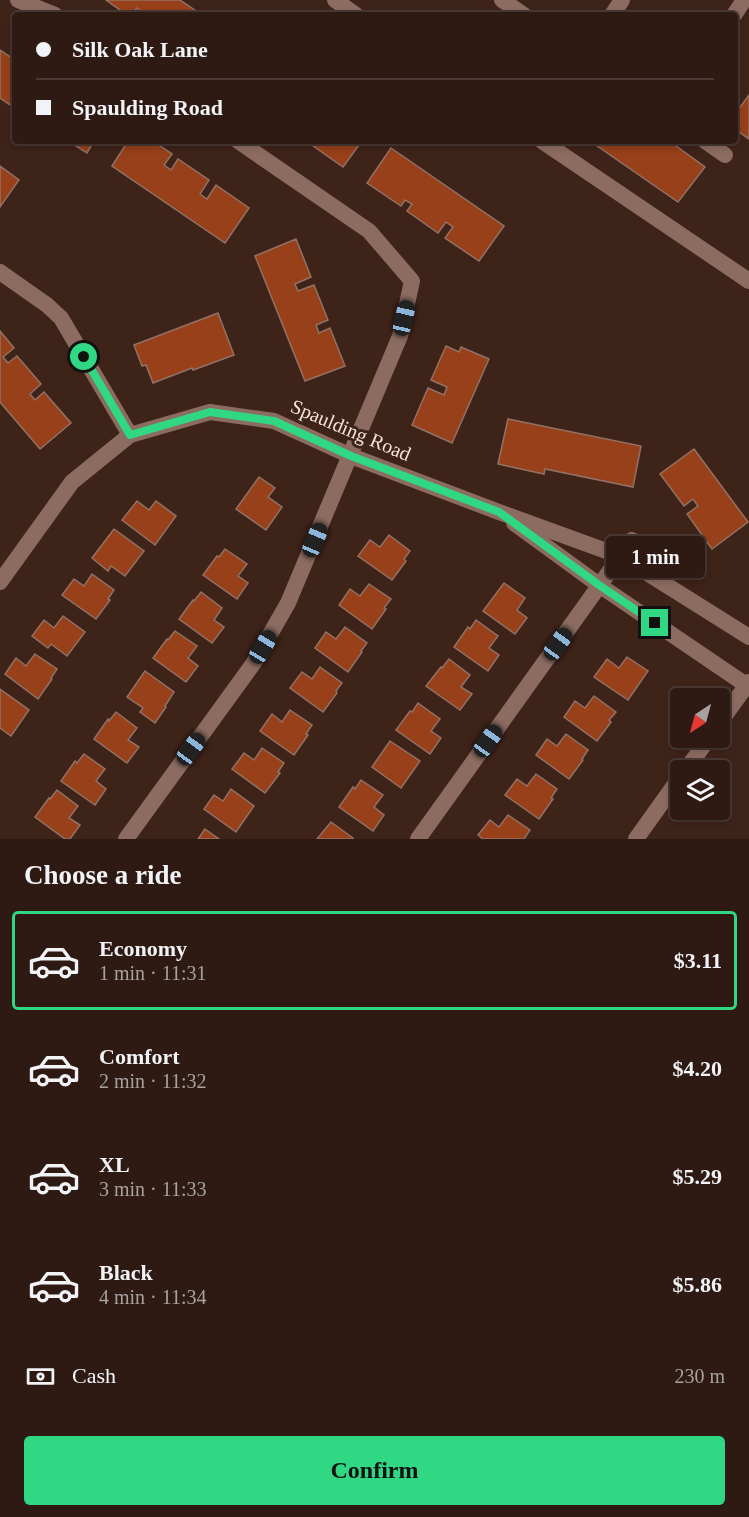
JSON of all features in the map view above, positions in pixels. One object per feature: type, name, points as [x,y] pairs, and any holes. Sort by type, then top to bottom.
[{"type":"street","points":[[18,0],[48,12]]},
{"type":"street","points":[[335,0],[352,12]]},
{"type":"street","points":[[506,1],[520,12]]},
{"type":"street","points":[[126,839],[253,663],[288,603],[400,336],[412,281],[369,231],[242,144]]},
{"type":"street","points":[[546,144],[749,281]]},
{"type":"street","points":[[709,144],[725,155]]},
{"type":"street","points":[[0,272],[33,294],[61,318],[130,435]]},
{"type":"street","name":"Spaulding Road","points":[[0,582],[72,482],[130,435],[210,412],[274,421],[351,456],[620,556],[749,637]]},
{"type":"street","name":"Spaulding Road","points":[[499,512],[599,585],[748,685]]},
{"type":"street","points":[[418,839],[632,540]]},
{"type":"street","points":[[730,709],[748,685]]},
{"type":"street","points":[[636,839],[670,791]]},
{"type":"building","points":[[106,0],[180,0],[198,12],[142,12],[137,8],[134,12],[123,12]]},
{"type":"building","points":[[0,50],[12,58],[12,106],[0,98]]},
{"type":"building","points":[[749,95],[749,139],[738,131],[738,110]]},
{"type":"building","points":[[73,144],[92,144],[87,153]]},
{"type":"building","points":[[126,144],[157,144],[172,154],[164,165],[171,170],[178,159],[209,180],[200,194],[207,199],[216,185],[249,208],[225,243],[112,166]]},
{"type":"building","points":[[310,144],[360,144],[343,167]]},
{"type":"building","points":[[594,144],[673,144],[705,167],[678,202]]},
{"type":"building","points":[[391,148],[504,226],[479,261],[445,238],[453,227],[446,222],[438,233],[407,211],[412,204],[405,200],[401,206],[367,183]]},
{"type":"building","points":[[0,166],[19,180],[0,207]]},
{"type":"building","points":[[296,239],[311,277],[295,284],[298,291],[314,285],[328,320],[316,325],[319,333],[330,328],[345,366],[305,381],[255,256]]},
{"type":"building","points":[[218,313],[234,355],[153,383],[146,365],[142,366],[134,345]]},
{"type":"building","points":[[0,331],[14,348],[3,357],[8,363],[17,356],[41,384],[30,394],[35,400],[44,392],[71,423],[40,449],[0,402]]},
{"type":"building","points":[[446,346],[459,352],[461,347],[489,359],[452,443],[412,425],[428,388],[444,395],[447,387],[431,380]]},
{"type":"building","points":[[508,419],[641,446],[633,487],[545,469],[544,474],[498,464]]},
{"type":"building","points":[[694,449],[748,522],[712,549],[687,514],[698,506],[693,499],[684,506],[660,474]]},
{"type":"building","points":[[259,477],[275,488],[268,497],[282,507],[266,530],[236,509]]},
{"type":"building","points":[[137,501],[149,510],[156,501],[176,516],[155,545],[122,520]]},
{"type":"building","points":[[114,529],[144,551],[125,576],[111,566],[108,571],[92,558]]},
{"type":"building","points":[[389,535],[410,551],[404,559],[406,561],[392,580],[358,556],[370,540],[380,547]]},
{"type":"building","points":[[225,549],[247,564],[238,576],[248,583],[237,599],[203,575]]},
{"type":"building","points":[[92,574],[114,590],[108,599],[110,600],[96,619],[62,595],[74,579],[84,586]]},
{"type":"building","points":[[504,583],[525,598],[517,610],[527,618],[515,634],[483,611]]},
{"type":"building","points":[[369,584],[391,599],[372,629],[339,605],[350,589],[360,596]]},
{"type":"building","points":[[201,592],[222,608],[214,620],[224,627],[212,643],[179,619]]},
{"type":"building","points":[[63,616],[85,632],[67,656],[51,644],[48,648],[32,636],[44,620],[54,628]]},
{"type":"building","points":[[476,620],[498,636],[489,648],[499,655],[488,671],[454,647]]},
{"type":"building","points":[[345,627],[367,643],[348,672],[315,648],[326,632],[336,639]]},
{"type":"building","points":[[175,631],[197,646],[188,658],[198,666],[186,682],[153,658]]},
{"type":"building","points":[[35,654],[57,669],[38,699],[5,674],[16,658],[26,666]]},
{"type":"building","points":[[627,657],[648,671],[628,700],[594,677],[607,659],[619,668]]},
{"type":"building","points":[[449,659],[470,675],[461,687],[472,694],[460,710],[426,686]]},
{"type":"building","points":[[320,667],[342,683],[323,712],[290,688],[302,672],[312,679]]},
{"type":"building","points":[[145,671],[174,692],[155,723],[140,712],[143,708],[127,697]]},
{"type":"building","points":[[0,689],[29,710],[11,736],[0,728]]},
{"type":"building","points":[[594,696],[616,712],[597,741],[564,717],[575,701],[585,708]]},
{"type":"building","points":[[418,703],[440,719],[431,731],[441,738],[430,754],[396,730]]},
{"type":"building","points":[[290,710],[312,725],[294,755],[260,731],[272,714],[282,722]]},
{"type":"building","points":[[116,712],[137,728],[128,740],[139,747],[127,763],[94,739]]},
{"type":"building","points":[[566,734],[588,750],[569,779],[536,755],[547,739],[557,746]]},
{"type":"building","points":[[390,741],[420,761],[401,788],[372,767]]},
{"type":"building","points":[[262,748],[284,763],[278,772],[280,773],[265,793],[232,769],[244,753],[254,760]]},
{"type":"building","points":[[84,754],[105,769],[96,781],[106,789],[95,805],[61,781],[75,761],[77,763]]},
{"type":"building","points":[[536,774],[557,789],[539,819],[505,795],[517,779],[527,786]]},
{"type":"building","points":[[361,780],[383,795],[374,807],[384,815],[373,831],[339,807]]},
{"type":"building","points":[[231,789],[254,806],[236,832],[204,809],[214,795],[223,801]]},
{"type":"building","points":[[57,790],[78,806],[69,818],[80,825],[70,839],[65,839],[35,817]]},
{"type":"building","points":[[508,815],[530,830],[524,839],[483,839],[478,835],[490,820],[499,827]]},
{"type":"building","points":[[331,822],[353,838],[317,839]]},
{"type":"building","points":[[205,829],[219,839],[198,839]]},
{"type":"route","points":[[84,357],[130,435],[210,412],[274,421],[351,456],[499,512],[655,623]]}]
